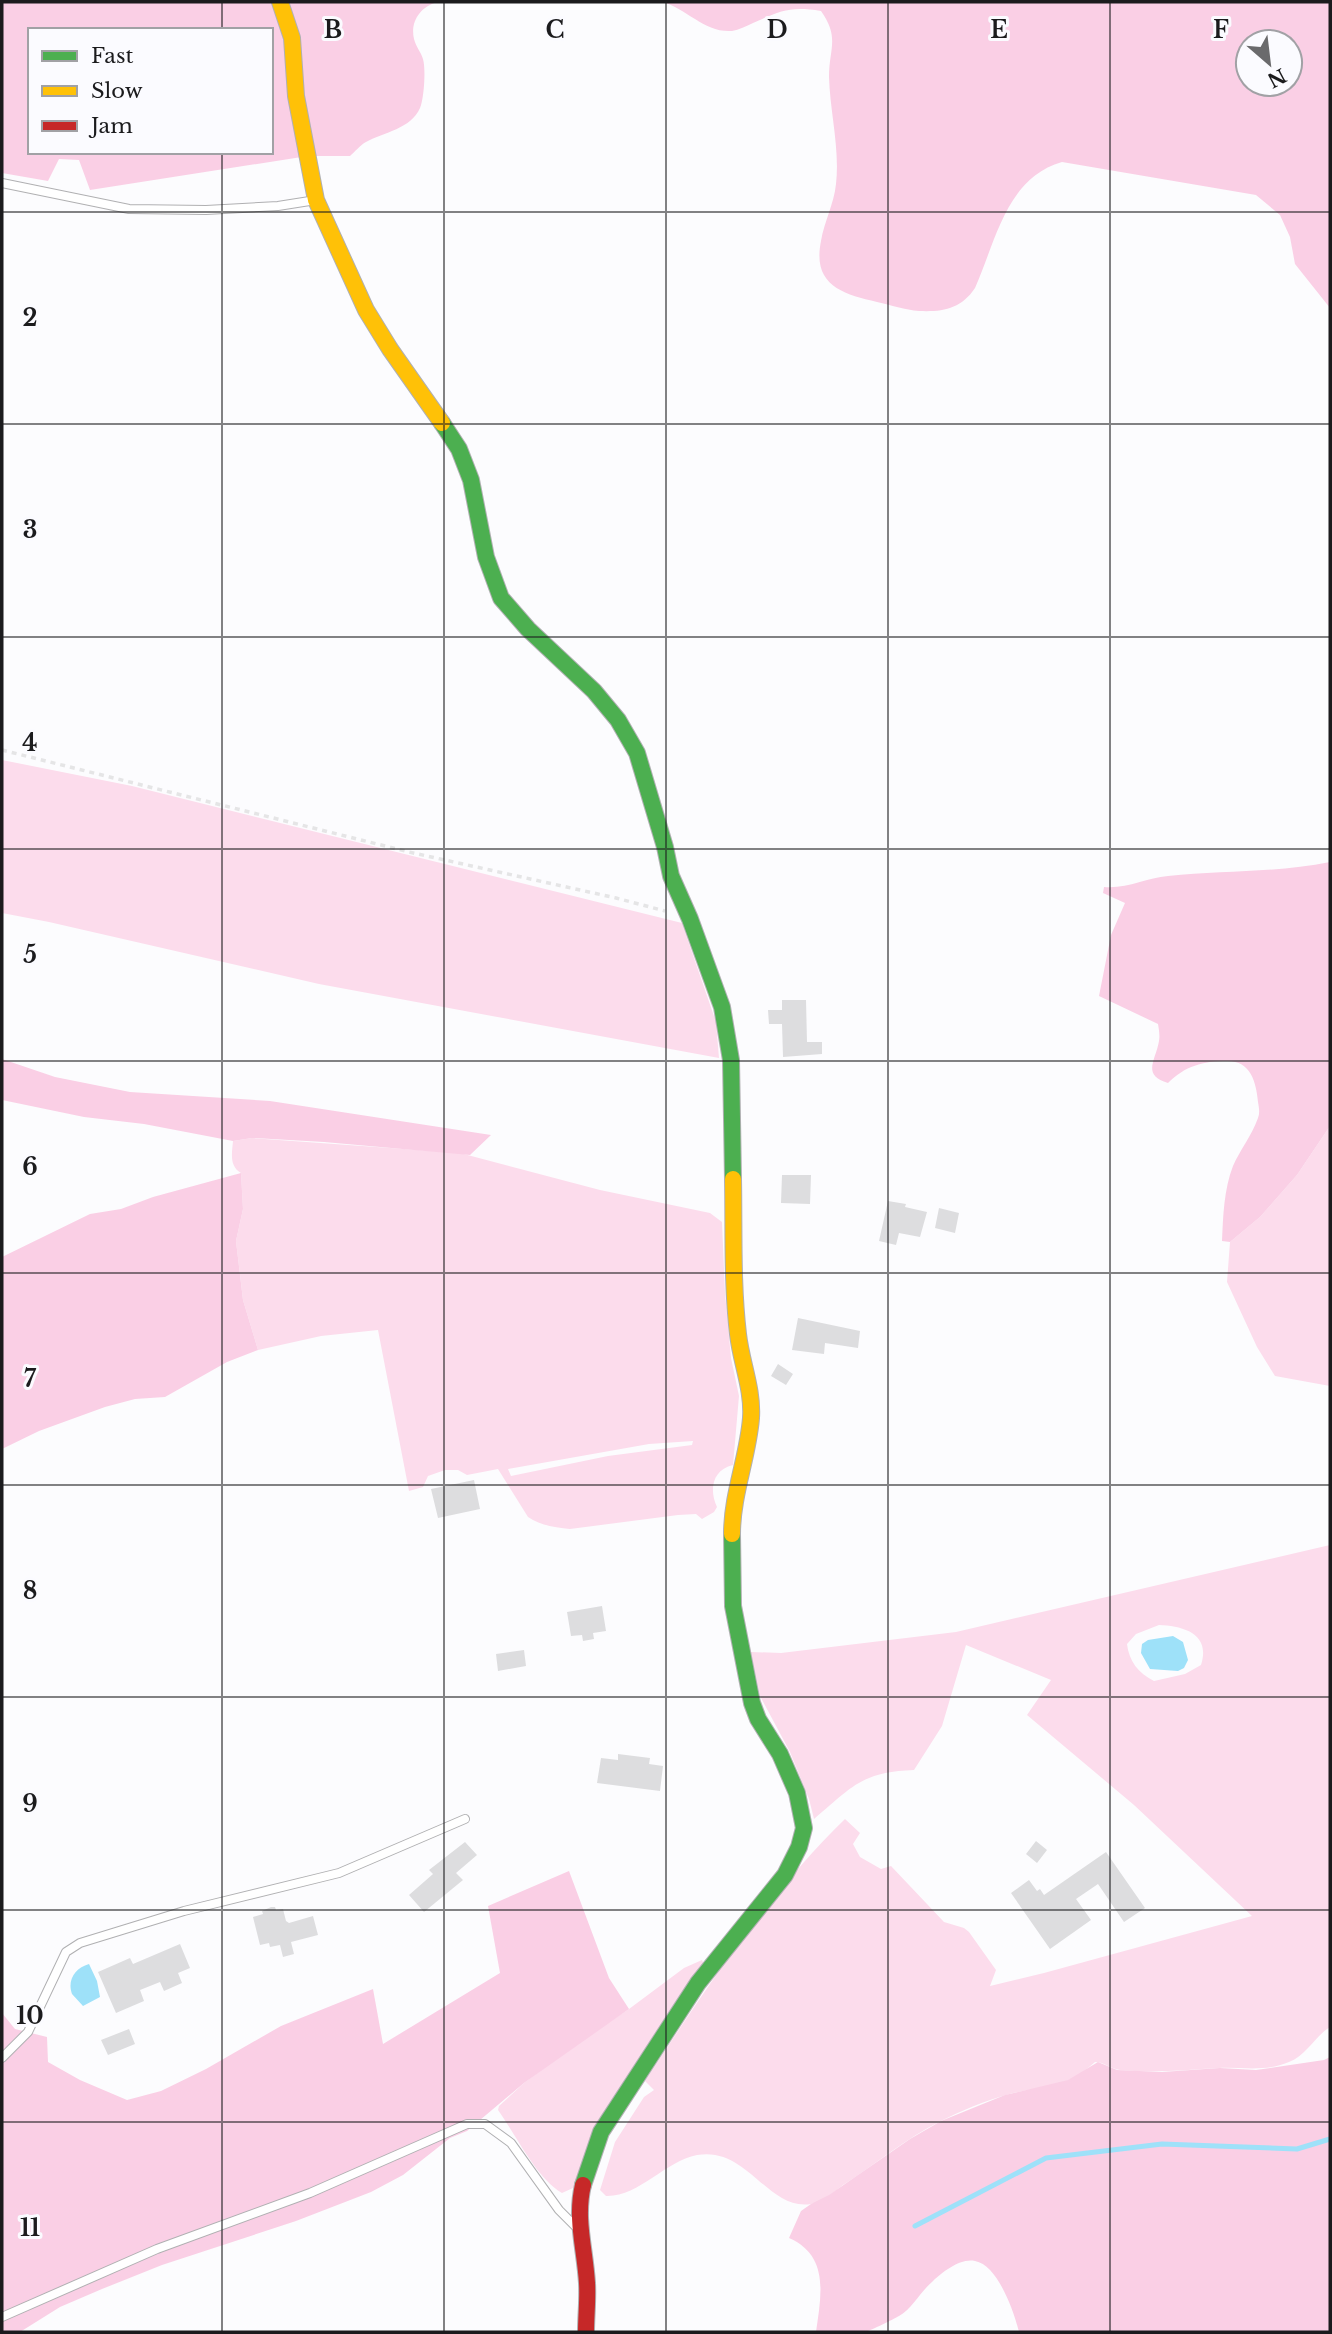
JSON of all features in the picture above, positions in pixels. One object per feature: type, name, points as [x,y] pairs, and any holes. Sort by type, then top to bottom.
[{"type":"street","points":[[280,2],[292,38],[296,96],[316,200],[366,310],[459,449],[471,480],[486,557],[500,598],[528,629],[594,691],[618,720],[637,753],[671,876],[691,919],[722,1007],[731,1060],[735,1297],[738,1336],[750,1388],[751,1418],[732,1514],[733,1606],[752,1703],[758,1719],[780,1754],[797,1793],[804,1828],[799,1847],[785,1875],[698,1983],[601,2132],[579,2202],[579,2230],[587,2283],[586,2332]]},
{"type":"lane","points":[[2,183],[130,209],[206,211],[278,206],[316,200]]},
{"type":"lane","points":[[2,2058],[28,2032],[66,1952],[79,1942],[184,1911],[339,1873],[465,1819]]},
{"type":"lane","points":[[2,2317],[157,2249],[310,2193],[467,2124],[485,2124],[511,2143],[559,2210],[579,2230]]},
{"type":"path","points":[[2,750],[409,852],[616,898],[691,919]]},
{"type":"shaded area","points":[[2,2],[437,2],[421,11],[415,21],[413,33],[424,64],[420,108],[410,121],[366,142],[350,156],[308,156],[90,190],[79,160],[59,159],[48,181],[2,173]]},
{"type":"shaded area","points":[[663,2],[1330,2],[1330,308],[1295,264],[1290,237],[1280,215],[1256,195],[1062,162],[1043,170],[1015,197],[1005,213],[975,288],[964,301],[951,308],[936,311],[914,310],[864,299],[842,291],[826,278],[819,256],[822,234],[835,191],[837,171],[829,77],[832,36],[827,20],[821,11],[793,9],[732,31],[722,31],[705,25]]},
{"type":"shaded area","points":[[2,760],[132,786],[682,923],[716,1022],[719,1058],[319,984],[2,913]]},
{"type":"shaded area","points":[[1330,862],[1330,1126],[1297,1175],[1260,1217],[1230,1242],[1222,1241],[1224,1203],[1230,1175],[1259,1116],[1254,1080],[1242,1065],[1227,1061],[1195,1066],[1181,1072],[1168,1083],[1155,1076],[1152,1066],[1159,1039],[1158,1024],[1099,996],[1111,935],[1125,903],[1103,893],[1104,887],[1168,876],[1290,868]]},
{"type":"shaded area","points":[[2,1059],[55,1077],[130,1092],[270,1101],[491,1135],[470,1155],[324,1142],[252,1138],[233,1141],[144,1124],[84,1117],[2,1100]]},
{"type":"shaded area","points":[[1330,1126],[1330,1386],[1275,1376],[1257,1347],[1227,1282],[1230,1242],[1260,1217],[1297,1175]]},
{"type":"shaded area","points":[[252,1138],[460,1153],[600,1190],[710,1213],[722,1222],[731,1358],[739,1396],[733,1465],[721,1471],[714,1481],[713,1494],[717,1507],[714,1512],[702,1519],[696,1514],[570,1529],[554,1527],[528,1517],[498,1469],[467,1475],[458,1470],[445,1470],[428,1476],[423,1487],[409,1491],[378,1330],[321,1336],[258,1350],[243,1300],[236,1241],[243,1209],[241,1173],[233,1163],[233,1141]],"holes":[[[693,1441],[692,1445],[608,1456],[511,1476],[508,1469],[649,1444]]]},
{"type":"shaded area","points":[[241,1173],[243,1209],[236,1241],[243,1300],[258,1350],[227,1362],[165,1397],[135,1399],[105,1407],[39,1431],[2,1449],[2,1257],[90,1214],[121,1209],[153,1197]]},
{"type":"shaded area","points":[[1330,1545],[1330,2027],[1295,2059],[1272,2067],[1145,2071],[1120,2070],[1095,2062],[1079,2075],[1065,2081],[998,2097],[941,2121],[903,2143],[828,2196],[811,2204],[796,2204],[782,2198],[744,2168],[715,2155],[697,2155],[685,2159],[630,2191],[606,2196],[600,2190],[615,2142],[644,2097],[654,2090],[645,2081],[714,1978],[763,1912],[845,1819],[860,1833],[853,1844],[860,1857],[881,1869],[891,1866],[944,1922],[969,1932],[996,1970],[990,1986],[1252,1916],[1134,1805],[1027,1715],[1051,1680],[966,1645],[942,1726],[914,1770],[881,1774],[858,1783],[814,1819],[790,1752],[760,1696],[751,1652],[781,1653],[956,1632]],"holes":[[[1159,1625],[1178,1627],[1199,1639],[1203,1654],[1201,1665],[1185,1674],[1154,1681],[1143,1674],[1135,1666],[1127,1644],[1136,1634]]]},
{"type":"shaded area","points":[[569,1871],[609,1978],[629,2009],[524,2083],[467,2131],[450,2138],[403,2175],[371,2192],[296,2221],[162,2265],[60,2307],[20,2332],[2,2332],[2,2013],[15,2029],[47,2037],[48,2062],[80,2080],[127,2100],[161,2091],[281,2026],[373,1989],[383,2044],[500,1973],[488,1906]]},
{"type":"shaded area","points":[[702,1960],[704,1965],[573,2188],[562,2193],[535,2167],[498,2110],[499,2106],[524,2083],[572,2047],[684,1968]]},
{"type":"shaded area","points":[[1330,2057],[1330,2332],[1019,2332],[998,2280],[983,2264],[969,2261],[947,2270],[928,2285],[904,2313],[877,2327],[860,2333],[816,2332],[820,2305],[817,2266],[802,2246],[789,2238],[801,2211],[941,2121],[1005,2095],[1068,2080],[1098,2062],[1117,2070],[1256,2070]]},
{"type":"water","points":[[1173,1636],[1183,1642],[1188,1660],[1184,1668],[1178,1671],[1150,1669],[1141,1653],[1142,1644],[1148,1640]]},
{"type":"water","points":[[89,1964],[97,1981],[100,1997],[83,2006],[72,1994],[71,1979],[76,1972]]},
{"type":"building","points":[[782,1000],[806,1000],[807,1042],[822,1042],[822,1054],[783,1057],[782,1024],[769,1024],[768,1010],[782,1010]]},
{"type":"building","points":[[782,1175],[811,1175],[810,1204],[781,1203]]},
{"type":"building","points":[[888,1201],[927,1212],[920,1237],[899,1233],[896,1245],[879,1241]]},
{"type":"building","points":[[939,1208],[959,1213],[955,1233],[935,1228]]},
{"type":"building","points":[[798,1318],[860,1331],[858,1348],[825,1343],[824,1354],[792,1350]]},
{"type":"building","points":[[778,1364],[793,1374],[786,1385],[771,1376]]},
{"type":"building","points":[[474,1480],[480,1509],[438,1518],[431,1489]]},
{"type":"building","points":[[602,1606],[606,1631],[593,1633],[594,1639],[583,1641],[582,1635],[571,1636],[567,1612]]},
{"type":"building","points":[[524,1650],[526,1666],[498,1671],[496,1654]]},
{"type":"building","points":[[618,1754],[650,1758],[649,1764],[663,1766],[660,1791],[597,1783],[601,1758],[618,1760]]},
{"type":"building","points":[[1036,1841],[1047,1850],[1037,1863],[1026,1854]]},
{"type":"building","points":[[465,1842],[477,1855],[456,1873],[463,1880],[424,1912],[409,1895],[433,1874],[429,1870]]},
{"type":"building","points":[[1106,1852],[1145,1908],[1124,1922],[1098,1884],[1076,1899],[1091,1920],[1050,1949],[1011,1893],[1029,1880],[1037,1891],[1040,1889],[1044,1895]]},
{"type":"building","points":[[271,1907],[276,1910],[283,1909],[289,1923],[313,1916],[318,1935],[291,1942],[294,1954],[283,1957],[280,1945],[260,1945],[253,1917],[263,1914],[262,1911]]},
{"type":"building","points":[[180,1944],[190,1968],[178,1973],[182,1983],[164,1991],[160,1982],[140,1990],[144,2001],[116,2013],[98,1972],[130,1958],[133,1964]]},
{"type":"building","points":[[129,2029],[135,2044],[108,2055],[101,2040]]},
{"type":"waterway","points":[[915,2226],[1046,2158],[1162,2144],[1297,2149],[1330,2139]]},
{"type":"traffic: fast","points":[[442,423],[459,449],[471,480],[486,557],[501,598],[528,629],[594,691],[618,720],[637,753],[671,876],[690,919],[722,1007],[731,1060],[733,1179]]},
{"type":"traffic: fast","points":[[583,2185],[601,2132],[698,1983],[785,1875],[799,1847],[804,1828],[797,1793],[780,1754],[758,1719],[752,1703],[733,1606],[732,1534]]},
{"type":"traffic: slow","points":[[280,2],[292,38],[296,96],[316,200],[366,310],[442,423]]},
{"type":"traffic: slow","points":[[732,1534],[751,1418],[749,1386],[736,1315],[733,1179]]},
{"type":"traffic: jam","points":[[583,2185],[580,2210],[587,2283],[586,2332]]}]
